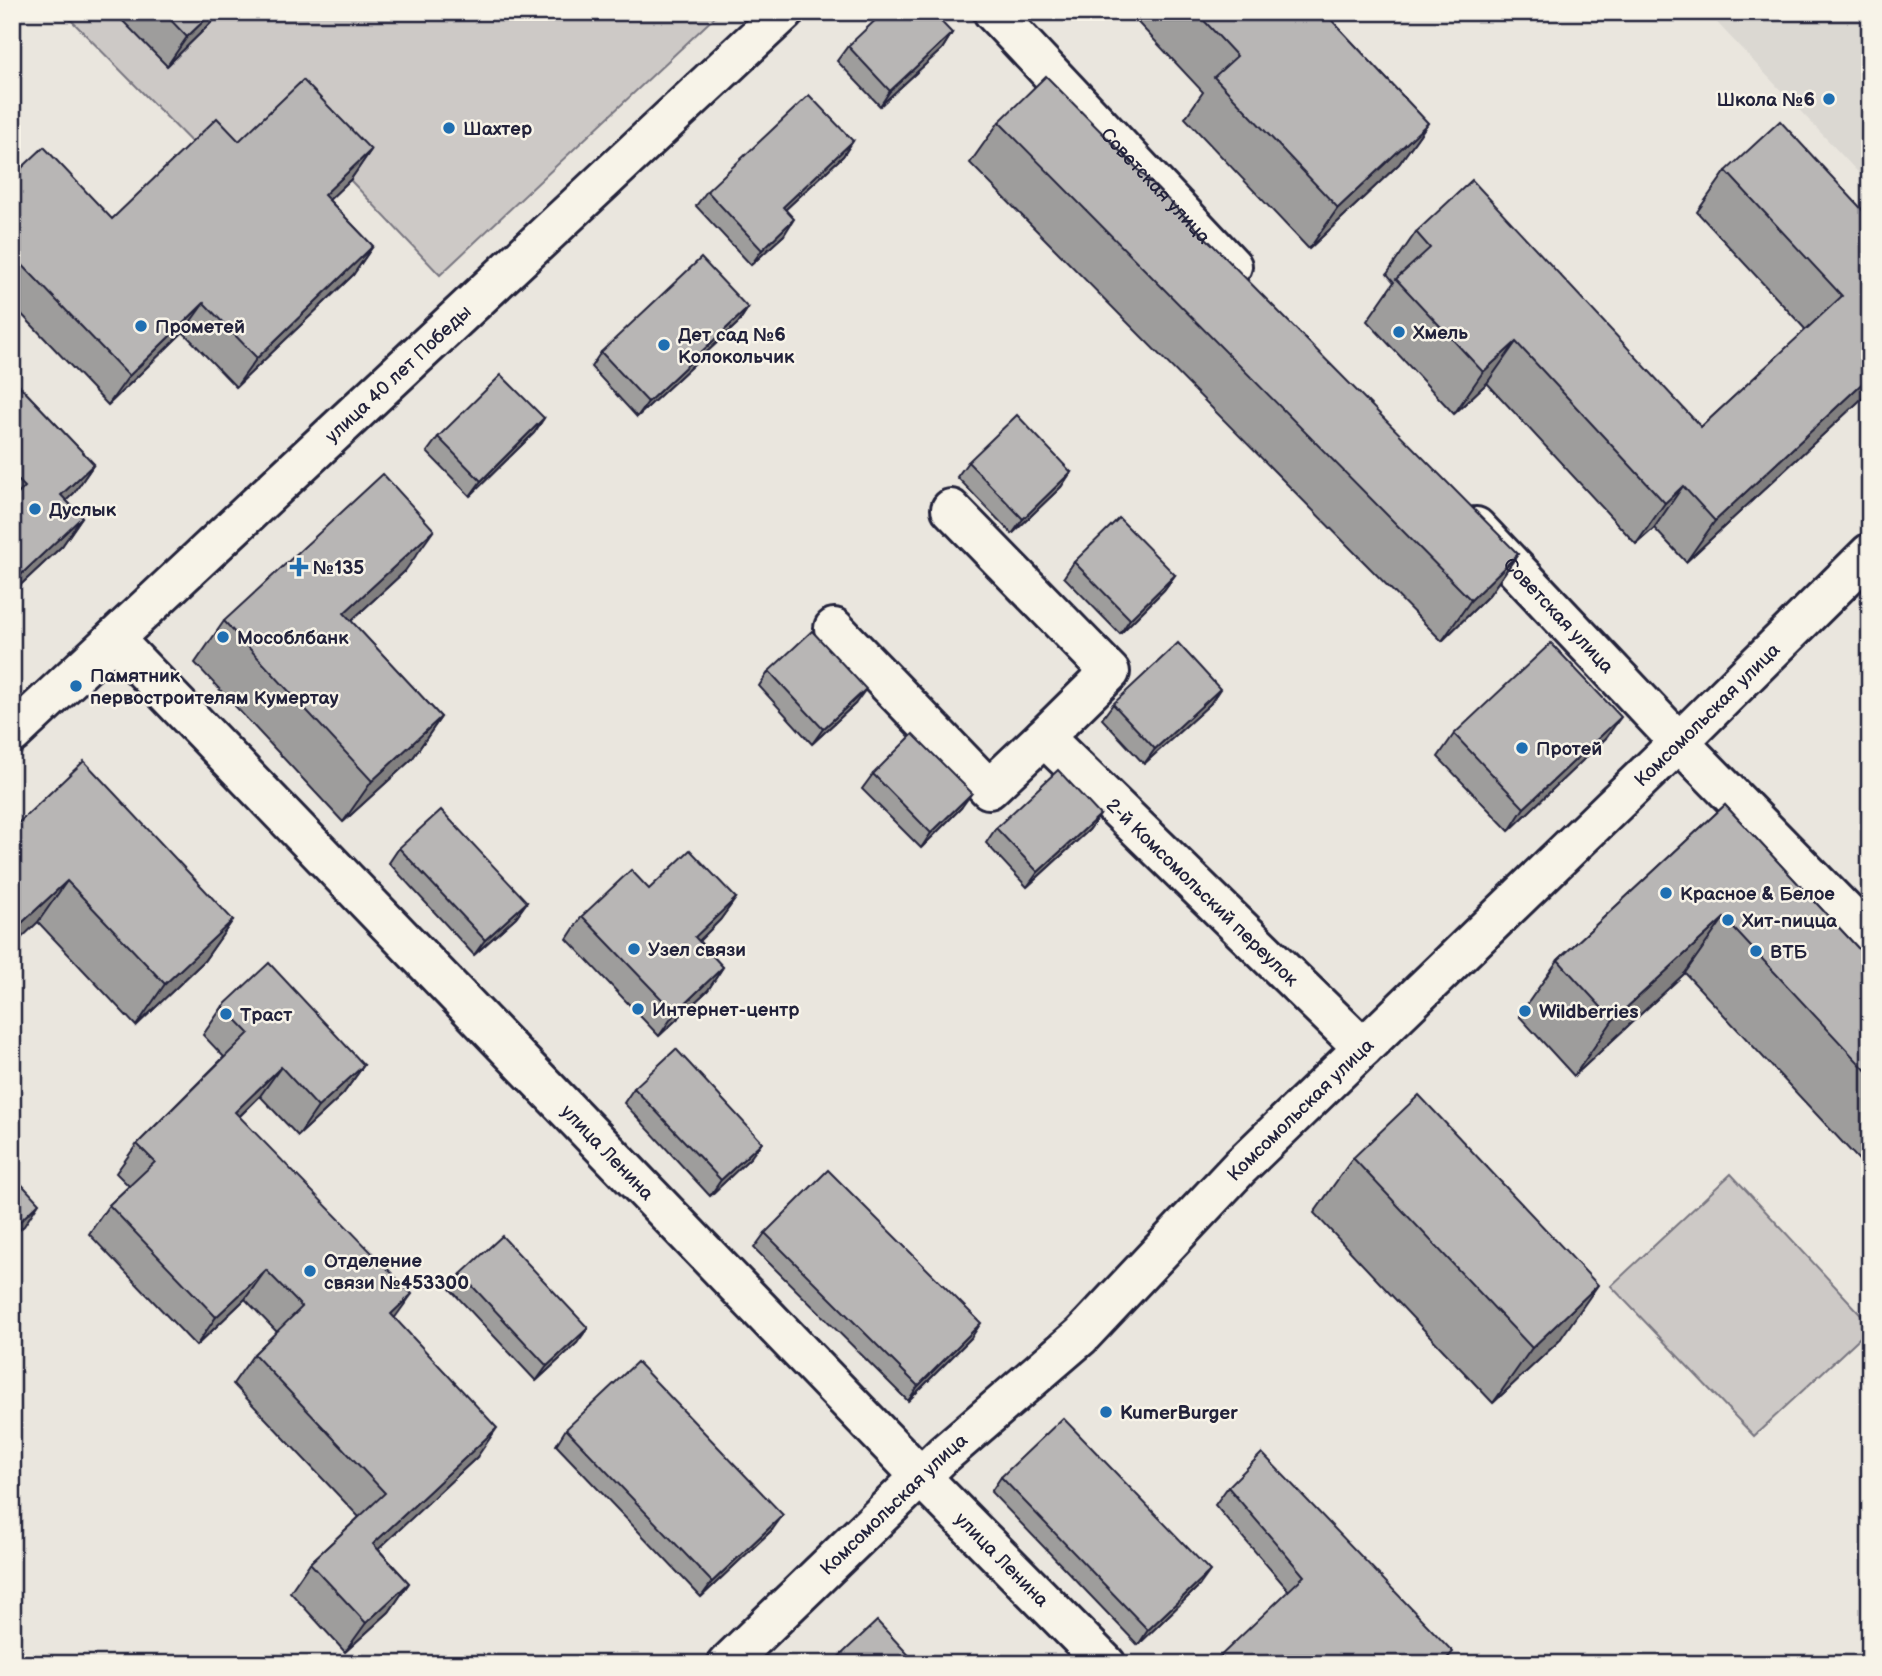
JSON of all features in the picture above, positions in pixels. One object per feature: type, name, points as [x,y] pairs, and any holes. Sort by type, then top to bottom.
[{"type":"street","name":"улица 40 лет Победы","points":[[12,734],[784,12]]},
{"type":"street","name":"Советская улица","points":[[993,12],[1255,290]]},
{"type":"street","name":"Советская улица","points":[[1451,500],[1679,742],[1870,937]]},
{"type":"street","points":[[834,628],[989,789],[1110,672],[951,509]]},
{"type":"street","name":"Комсомольская улица","points":[[727,1664],[921,1477],[1081,1336],[1240,1167],[1870,553]]},
{"type":"street","name":"улица Ленина","points":[[114,639],[921,1477],[1106,1664]]},
{"type":"street","name":"2-й Комсомольский переулок","points":[[1044,737],[1363,1048]]},
{"type":"shaded area","name":"Шахтер","points":[[63,12],[720,12],[440,275],[283,109],[219,170]]},
{"type":"shaded area","name":"Школа №6","points":[[1707,12],[1870,12],[1870,185]]},
{"type":"shaded area","points":[[1731,1174],[1870,1324],[1870,1328],[1754,1436],[1611,1286]]},
{"type":"building","points":[[163,12],[213,12],[187,37]]},
{"type":"building","points":[[884,12],[932,12],[952,33],[890,91],[848,46]]},
{"type":"building","points":[[1196,12],[1324,12],[1428,123],[1338,208],[1214,77],[1237,56]]},
{"type":"building","points":[[1046,76],[1518,554],[1471,600],[999,122]]},
{"type":"building","points":[[303,80],[371,150],[324,195],[373,246],[257,358],[204,303],[129,376],[12,254],[12,177],[44,147],[112,219],[217,118],[239,141]]},
{"type":"building","points":[[809,95],[853,141],[783,207],[794,219],[762,250],[707,191]]},
{"type":"building","points":[[1780,121],[1870,218],[1870,376],[1715,521],[1683,486],[1665,503],[1516,342],[1483,372],[1396,279],[1430,248],[1416,232],[1472,180],[1701,427],[1842,296],[1726,171]]},
{"type":"building","name":"Дет сад №6 Колокольчик","points":[[701,258],[748,308],[648,402],[601,352]]},
{"type":"building","points":[[501,375],[544,418],[481,481],[438,437]]},
{"type":"building","points":[[12,378],[94,464],[61,495],[82,517],[12,583],[12,500],[25,487],[12,474]]},
{"type":"building","points":[[1017,415],[1071,472],[1023,519],[968,462]]},
{"type":"building","points":[[383,474],[434,530],[344,613],[441,717],[372,781],[224,621]]},
{"type":"building","points":[[1119,518],[1175,575],[1130,619],[1074,562]]},
{"type":"building","points":[[812,631],[866,689],[823,729],[769,671]]},
{"type":"building","points":[[1178,643],[1220,689],[1155,749],[1113,704]]},
{"type":"building","name":"Протей","points":[[1551,643],[1621,717],[1524,808],[1454,734]]},
{"type":"building","points":[[913,734],[972,793],[931,833],[873,774]]},
{"type":"building","points":[[84,761],[233,920],[165,984],[67,881],[12,932],[12,829]]},
{"type":"building","points":[[1058,770],[1100,815],[1038,872],[996,828]]},
{"type":"building","points":[[1725,805],[1870,961],[1870,1075],[1724,918],[1613,1020],[1558,960]]},
{"type":"building","points":[[441,810],[527,902],[485,940],[399,848]]},
{"type":"building","name":"Узел связи","points":[[690,850],[736,898],[695,937],[723,967],[675,1013],[582,916],[631,870],[649,889]]},
{"type":"building","points":[[269,963],[364,1065],[318,1107],[281,1067],[235,1112],[412,1294],[391,1314],[497,1428],[373,1544],[409,1583],[366,1623],[310,1563],[385,1493],[254,1354],[302,1307],[266,1270],[216,1317],[109,1205],[155,1162],[137,1144],[249,1033],[223,1006]]},
{"type":"building","points":[[676,1049],[762,1142],[721,1180],[634,1088]]},
{"type":"building","points":[[1419,1095],[1598,1285],[1532,1348],[1353,1158]]},
{"type":"building","points":[[828,1170],[981,1323],[918,1386],[765,1233]]},
{"type":"building","points":[[12,1174],[39,1203],[12,1229]]},
{"type":"building","points":[[502,1236],[588,1328],[547,1366],[461,1274]]},
{"type":"building","points":[[637,1362],[783,1515],[712,1582],[566,1429]]},
{"type":"building","points":[[1063,1418],[1210,1571],[1148,1630],[1001,1477]]},
{"type":"building","points":[[1262,1453],[1453,1652],[1442,1664],[1212,1664],[1304,1576],[1228,1487]]},
{"type":"building","points":[[877,1621],[917,1664],[831,1664]]},
{"type":"place","name":"Школа №6","points":[[1829,99]]},
{"type":"place","name":"Шахтер","points":[[449,128]]},
{"type":"place","name":"Прометей","points":[[141,326]]},
{"type":"place","name":"Хмель","points":[[1399,332]]},
{"type":"place","name":"Дет сад №6 Колокольчик","points":[[664,345]]},
{"type":"place","name":"Дуслык","points":[[35,509]]},
{"type":"place","name":"№135","points":[[299,567]]},
{"type":"place","name":"Мособлбанк","points":[[223,637]]},
{"type":"place","name":"Памятник первостроителям Кумертау","points":[[76,686]]},
{"type":"place","name":"Протей","points":[[1522,748]]},
{"type":"place","name":"Красное & Белое","points":[[1666,893]]},
{"type":"place","name":"Хит-пицца","points":[[1728,920]]},
{"type":"place","name":"Узел связи","points":[[634,949]]},
{"type":"place","name":"ВТБ","points":[[1756,951]]},
{"type":"place","name":"Интернет-центр","points":[[638,1009]]},
{"type":"place","name":"Wildberries","points":[[1525,1011]]},
{"type":"place","name":"Траст","points":[[226,1014]]},
{"type":"place","name":"Отделение связи №453300","points":[[310,1271]]},
{"type":"place","name":"KumerBurger","points":[[1106,1412]]}]
